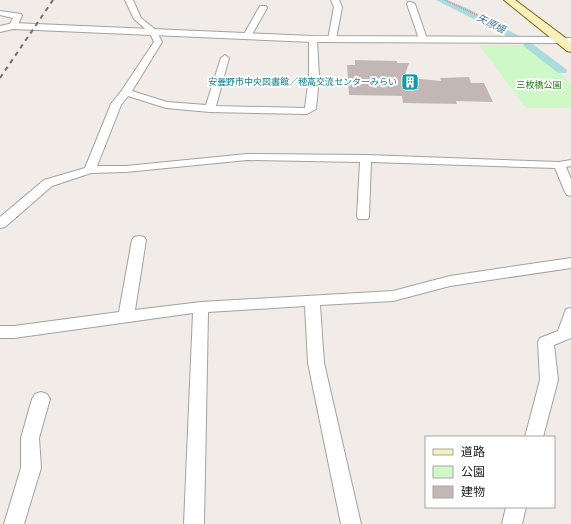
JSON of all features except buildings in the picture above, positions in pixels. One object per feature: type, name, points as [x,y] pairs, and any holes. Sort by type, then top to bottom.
[{"type":"main road","points":[[509,0],[566,40],[571,48]]},
{"type":"street","points":[[90,170],[116,104],[126,92],[158,42],[153,32],[138,19],[129,0]]},
{"type":"street","points":[[332,39],[338,7],[335,0]]},
{"type":"street","points":[[412,4],[423,40]]},
{"type":"street","points":[[247,36],[263,8]]},
{"type":"street","points":[[0,14],[18,16],[13,26]]},
{"type":"street","points":[[0,29],[13,26],[313,39],[566,40]]},
{"type":"street","points":[[126,92],[166,105],[210,109],[307,111],[311,109],[314,77],[313,39]]},
{"type":"street","points":[[210,109],[225,58]]},
{"type":"street","points":[[0,224],[48,183],[90,170],[126,169],[247,157],[366,158],[559,165],[571,163]]},
{"type":"street","points":[[363,216],[366,158]]},
{"type":"street","points":[[559,165],[571,192]]},
{"type":"street","points":[[126,317],[140,240]]},
{"type":"street","points":[[0,332],[14,332],[201,307],[393,296],[450,282],[571,263]]},
{"type":"street","points":[[312,300],[316,363],[351,524]]},
{"type":"street","points":[[194,524],[201,307]]},
{"type":"street","points":[[534,436],[549,380],[546,342],[565,335],[571,313]]},
{"type":"street","points":[[14,524],[31,468],[30,438],[41,399]]},
{"type":"street","points":[[512,524],[516,508]]},
{"type":"path","points":[[445,0],[508,30]]},
{"type":"green space","name":"三枚橋公園","points":[[479,45],[525,45],[556,69],[571,84],[571,108],[526,108]]},
{"type":"waterway","name":"矢原堰","points":[[440,0],[463,10]]},
{"type":"waterway","name":"矢原堰","points":[[466,11],[516,37]]},
{"type":"waterway","name":"矢原堰","points":[[528,45],[562,71]]},
{"type":"railway","points":[[0,78],[53,0]]},
{"type":"place","name":"安曇野市中央図書館／穂高交流センターみらい","points":[[410,82]]}]
